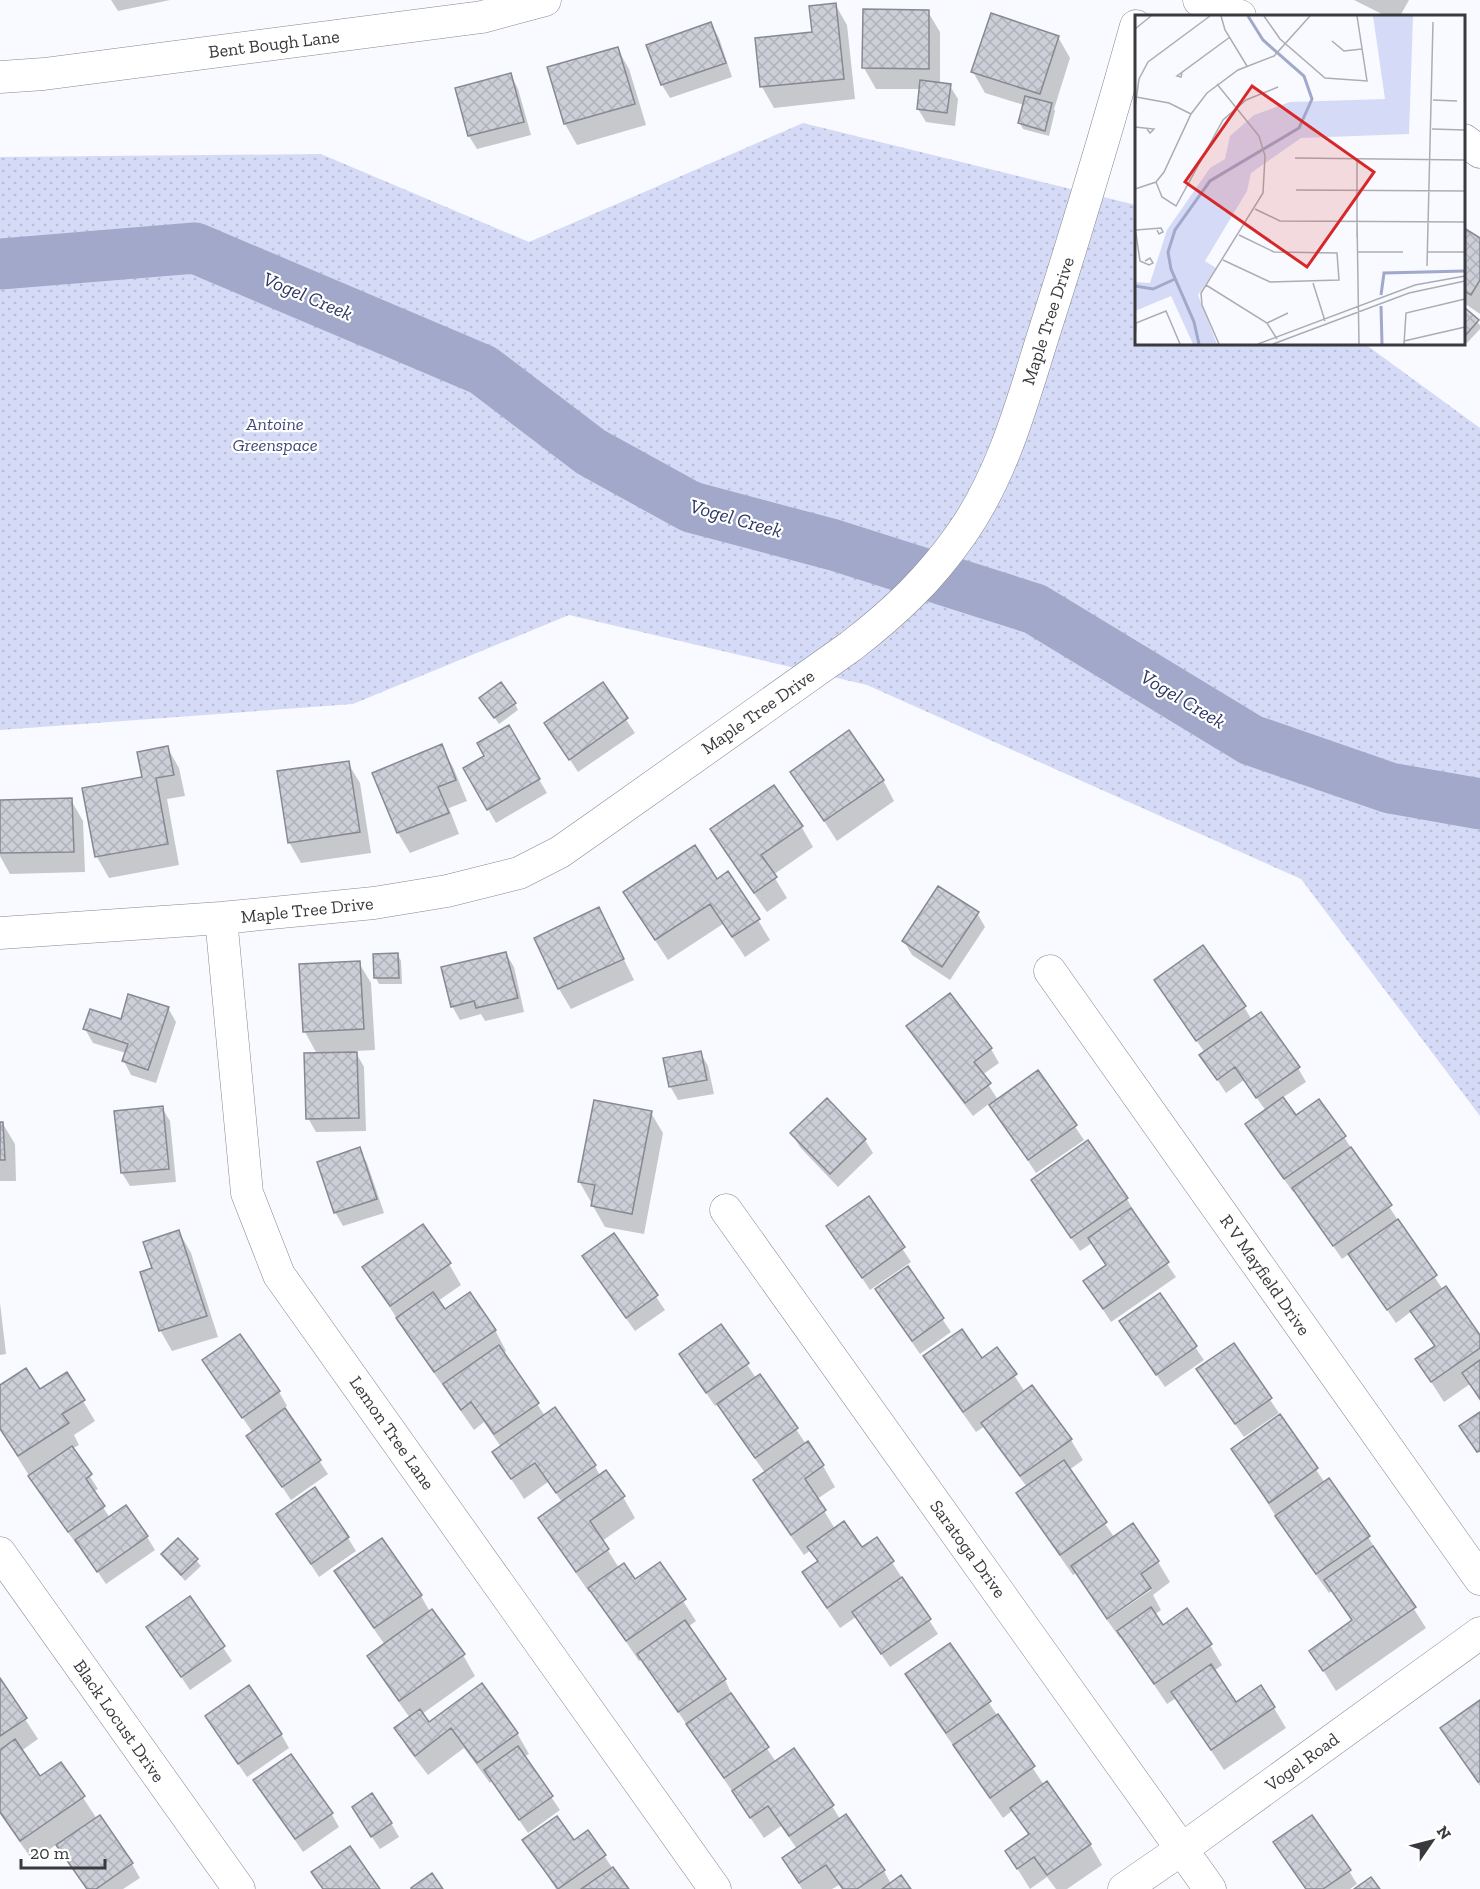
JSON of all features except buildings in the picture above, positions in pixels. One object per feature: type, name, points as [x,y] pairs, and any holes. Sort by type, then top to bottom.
[{"type":"street","name":"Bent Bough Lane","points":[[0,77],[44,74],[482,16],[545,0]]},
{"type":"street","points":[[1139,15],[1144,0]]},
{"type":"street","points":[[1199,0],[1237,15]]},
{"type":"street","name":"Maple Tree Drive","points":[[0,933],[221,918],[374,903],[447,891],[519,873],[569,845],[851,646],[891,615],[922,585],[963,532],[992,482],[1012,433],[1081,219],[1135,33]]},
{"type":"street","points":[[1465,141],[1480,152]]},
{"type":"street","name":"Lemon Tree Lane","points":[[221,918],[247,1193],[279,1275],[715,1889]]},
{"type":"street","name":"R V Mayfield Drive","points":[[1050,971],[1480,1579]]},
{"type":"street","name":"Saratoga Drive","points":[[726,1210],[1210,1889]]},
{"type":"street","name":"Black Locust Drive","points":[[0,1553],[239,1889]]},
{"type":"street","name":"Vogel Road","points":[[1124,1889],[1480,1633]]},
{"type":"green space","name":"Antoine Greenspace","points":[[803,123],[1135,205],[1135,345],[1366,345],[1480,428],[1480,1116],[1301,879],[867,685],[569,615],[353,704],[0,730],[0,157],[321,154],[529,242]]},
{"type":"waterway","name":"Vogel Creek","points":[[0,264],[195,248],[483,370],[591,452],[691,507],[834,545],[1035,609],[1251,740],[1390,788],[1480,804]]}]
